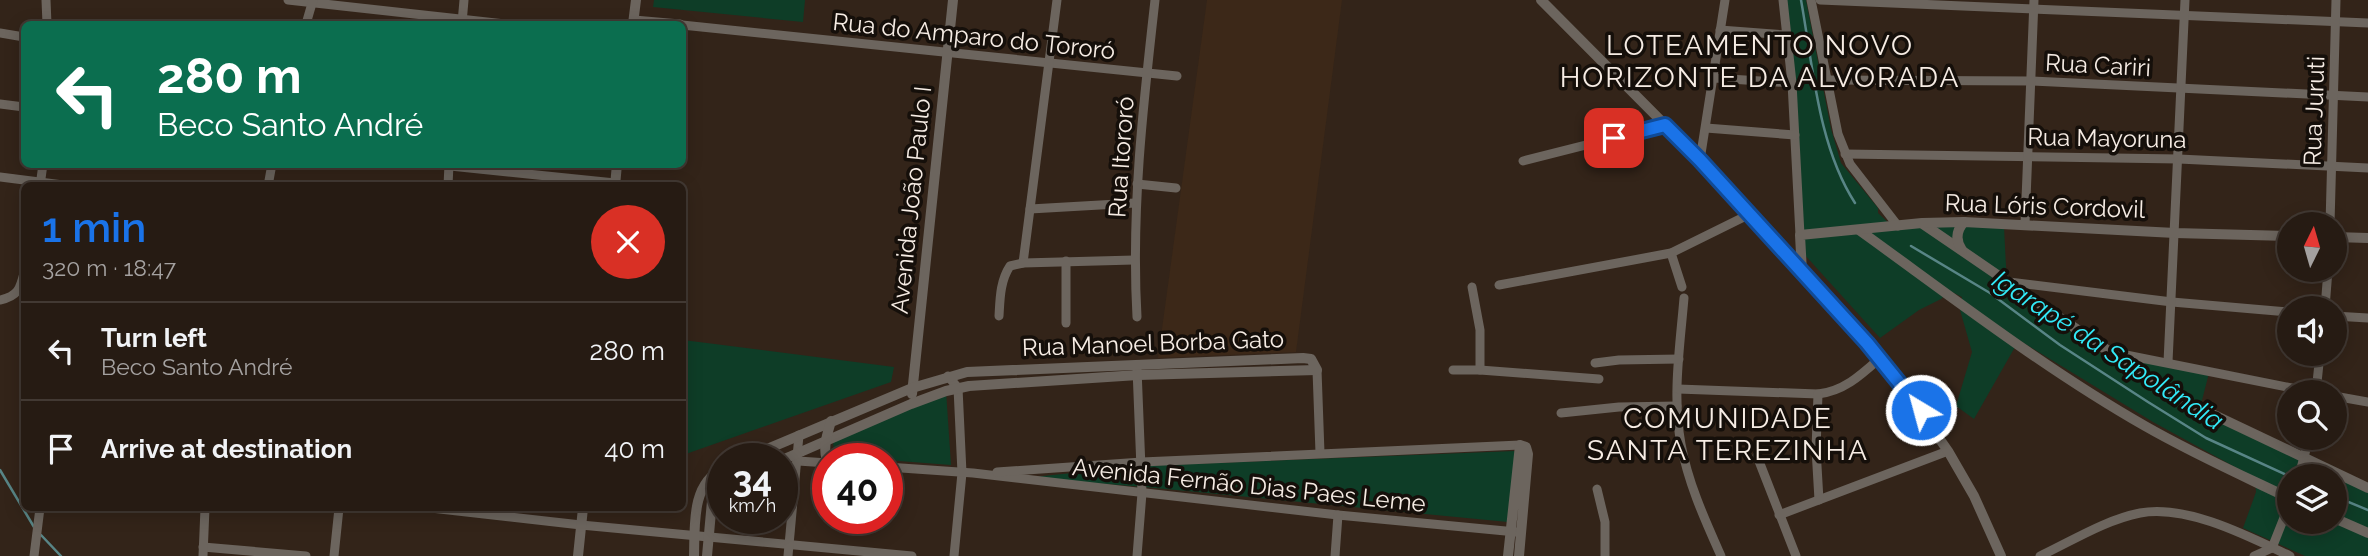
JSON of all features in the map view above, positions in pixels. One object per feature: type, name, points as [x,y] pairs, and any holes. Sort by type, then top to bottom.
[{"type":"street","points":[[46,0],[47,21]]},
{"type":"street","points":[[288,0],[313,1],[455,21]]},
{"type":"street","points":[[462,21],[464,0]]},
{"type":"street","points":[[634,21],[636,0]]},
{"type":"street","name":"Avenida João Paulo I","points":[[911,404],[953,0]]},
{"type":"street","points":[[1023,263],[1057,0]]},
{"type":"street","name":"Rua Itororó","points":[[1136,317],[1135,204],[1155,0]]},
{"type":"street","points":[[1541,0],[1700,160],[1880,358],[1921,410],[1948,451],[1974,496],[2001,556]]},
{"type":"street","points":[[1700,160],[1725,0]]},
{"type":"street","points":[[1783,0],[1792,83],[1802,272]]},
{"type":"street","points":[[1811,0],[1826,80],[1845,154],[1860,178],[1898,226]]},
{"type":"street","points":[[1820,0],[2034,5],[2368,23]]},
{"type":"street","points":[[2168,362],[2185,0]]},
{"type":"street","name":"Rua Juruti","points":[[2330,212],[2336,0]]},
{"type":"street","points":[[307,21],[313,1]]},
{"type":"street","points":[[2025,225],[2034,5]]},
{"type":"street","name":"Rua do Amparo do Tororó","points":[[686,26],[1177,76]]},
{"type":"street","points":[[1720,30],[1786,35]]},
{"type":"street","points":[[0,33],[21,36]]},
{"type":"street","points":[[1714,78],[1792,83]]},
{"type":"street","name":"Rua Cariri","points":[[1826,80],[2032,81],[2368,97]]},
{"type":"street","points":[[0,104],[21,107]]},
{"type":"street","points":[[1523,161],[1665,125]]},
{"type":"street","points":[[1706,128],[1795,135]]},
{"type":"street","name":"Rua Mayoruna","points":[[1845,154],[2179,159],[2368,168]]},
{"type":"street","points":[[467,168],[597,182]]},
{"type":"street","points":[[0,177],[33,182]]},
{"type":"street","points":[[1137,184],[1177,188]]},
{"type":"street","points":[[1030,209],[1135,204]]},
{"type":"street","points":[[1499,285],[1671,253],[1748,215]]},
{"type":"street","points":[[1964,222],[1957,239],[1964,252]]},
{"type":"street","name":"Rua Lóris Cordovil","points":[[1800,235],[1922,223],[1964,222],[2277,236]]},
{"type":"street","points":[[1922,223],[2149,380],[2297,464]]},
{"type":"street","points":[[1858,230],[2042,361],[2144,426],[2277,492]]},
{"type":"street","points":[[2347,238],[2368,239]]},
{"type":"street","points":[[1671,253],[1682,287]]},
{"type":"street","points":[[999,316],[1001,290],[1005,273],[1010,266],[1023,263],[1134,260]]},
{"type":"street","points":[[1066,261],[1066,323]]},
{"type":"street","points":[[2008,282],[2172,302],[2277,311]]},
{"type":"street","points":[[0,300],[14,296],[21,284]]},
{"type":"street","points":[[2040,304],[2051,286]]},
{"type":"street","points":[[1472,287],[1480,330],[1479,370]]},
{"type":"street","points":[[1684,298],[1677,406],[1681,443],[1687,473],[1721,556]]},
{"type":"street","points":[[2347,317],[2368,318]]},
{"type":"street","points":[[2109,351],[2277,384]]},
{"type":"street","points":[[1678,389],[1818,394],[1844,386],[1859,377],[1880,358]]},
{"type":"street","points":[[1595,363],[1679,359]]},
{"type":"street","points":[[1137,369],[1142,462],[1137,556]]},
{"type":"street","name":"Rua Manoel Borba Gato","points":[[798,457],[826,441],[911,404],[958,388],[1137,369]]},
{"type":"street","points":[[1317,370],[1320,453]]},
{"type":"street","name":"Rua Manoel Borba Gato","points":[[781,443],[912,388],[967,372],[1317,370]]},
{"type":"street","points":[[1453,370],[1600,379]]},
{"type":"street","points":[[948,376],[958,388],[962,473],[954,556]]},
{"type":"street","points":[[1818,394],[1816,449],[1819,500]]},
{"type":"street","points":[[2347,398],[2368,402]]},
{"type":"street","points":[[1561,413],[1636,406],[1677,406]]},
{"type":"street","points":[[826,441],[831,421]]},
{"type":"street","points":[[799,435],[798,457],[812,460]]},
{"type":"street","points":[[1508,556],[1516,532],[1528,454],[1526,447],[1520,445]]},
{"type":"street","name":"Avenida Fernão Dias Paes Leme","points":[[903,468],[973,473],[1142,462],[1520,445]]},
{"type":"street","points":[[1779,515],[1948,451]]},
{"type":"street","points":[[1757,456],[1796,556]]},
{"type":"street","name":"Avenida Fernão Dias Paes Leme","points":[[973,473],[1338,515],[1516,532]]},
{"type":"street","points":[[694,556],[694,536],[702,486],[707,481]]},
{"type":"street","points":[[2347,481],[2368,488]]},
{"type":"street","points":[[1597,489],[1605,522],[1605,556]]},
{"type":"street","points":[[34,556],[40,511]]},
{"type":"street","points":[[205,511],[203,552],[306,556]]},
{"type":"street","points":[[334,556],[339,511]]},
{"type":"street","points":[[457,511],[912,556]]},
{"type":"street","points":[[578,556],[583,511]]},
{"type":"street","points":[[2040,556],[2119,519],[2154,511],[2202,519],[2290,556]]},
{"type":"street","points":[[1335,556],[1338,515]]},
{"type":"street","points":[[2347,524],[2368,533]]},
{"type":"street","points":[[1516,532],[1519,556]]},
{"type":"street","points":[[707,556],[708,534]]},
{"type":"street","points":[[788,556],[789,534]]},
{"type":"street","points":[[2254,556],[2273,548],[2278,534]]},
{"type":"shaded area","points":[[1207,0],[1342,0],[1296,352],[1158,358]]},
{"type":"green space","points":[[654,0],[805,0],[803,22],[653,7]]},
{"type":"green space","points":[[1784,0],[1806,0],[1831,129],[1841,163],[1878,208],[1878,213],[1893,227],[1949,224],[2004,227],[2007,286],[2109,359],[2127,356],[2209,373],[2199,412],[2310,464],[2277,464],[2277,534],[2347,534],[2347,481],[2368,491],[2368,556],[2305,556],[2243,528],[2256,492],[2255,478],[2153,422],[2019,340],[1974,419],[1956,406],[1972,352],[1960,310],[1962,297],[1950,291],[1880,338],[1804,254]]},
{"type":"green space","points":[[686,340],[894,367],[891,382],[717,443],[707,443],[707,447],[686,454]]},
{"type":"green space","points":[[946,391],[951,465],[903,461],[903,443],[833,443],[833,438]]},
{"type":"green space","points":[[1515,451],[1508,522],[1023,478],[1142,466]]},
{"type":"waterway","name":"Igarapé da Sapolândia","points":[[1801,0],[1825,131],[1833,157],[1855,203]]},
{"type":"waterway","name":"Igarapé da Sapolândia","points":[[1911,246],[1990,293],[2060,345],[2206,438],[2277,471]]},
{"type":"waterway","points":[[0,470],[21,505]]},
{"type":"waterway","name":"Igarapé da Sapolândia","points":[[2347,501],[2368,510]]},
{"type":"waterway","points":[[24,511],[34,527]]},
{"type":"waterway","points":[[41,535],[61,556]]},
{"type":"district","name":"LOTEAMENTO NOVO HORIZONTE DA ALVORADA","points":[[1760,61]]},
{"type":"district","name":"COMUNIDADE SANTA TEREZINHA","points":[[1728,434]]},
{"type":"route","points":[[1614,138],[1665,125],[1867,343],[1921,410]]}]
